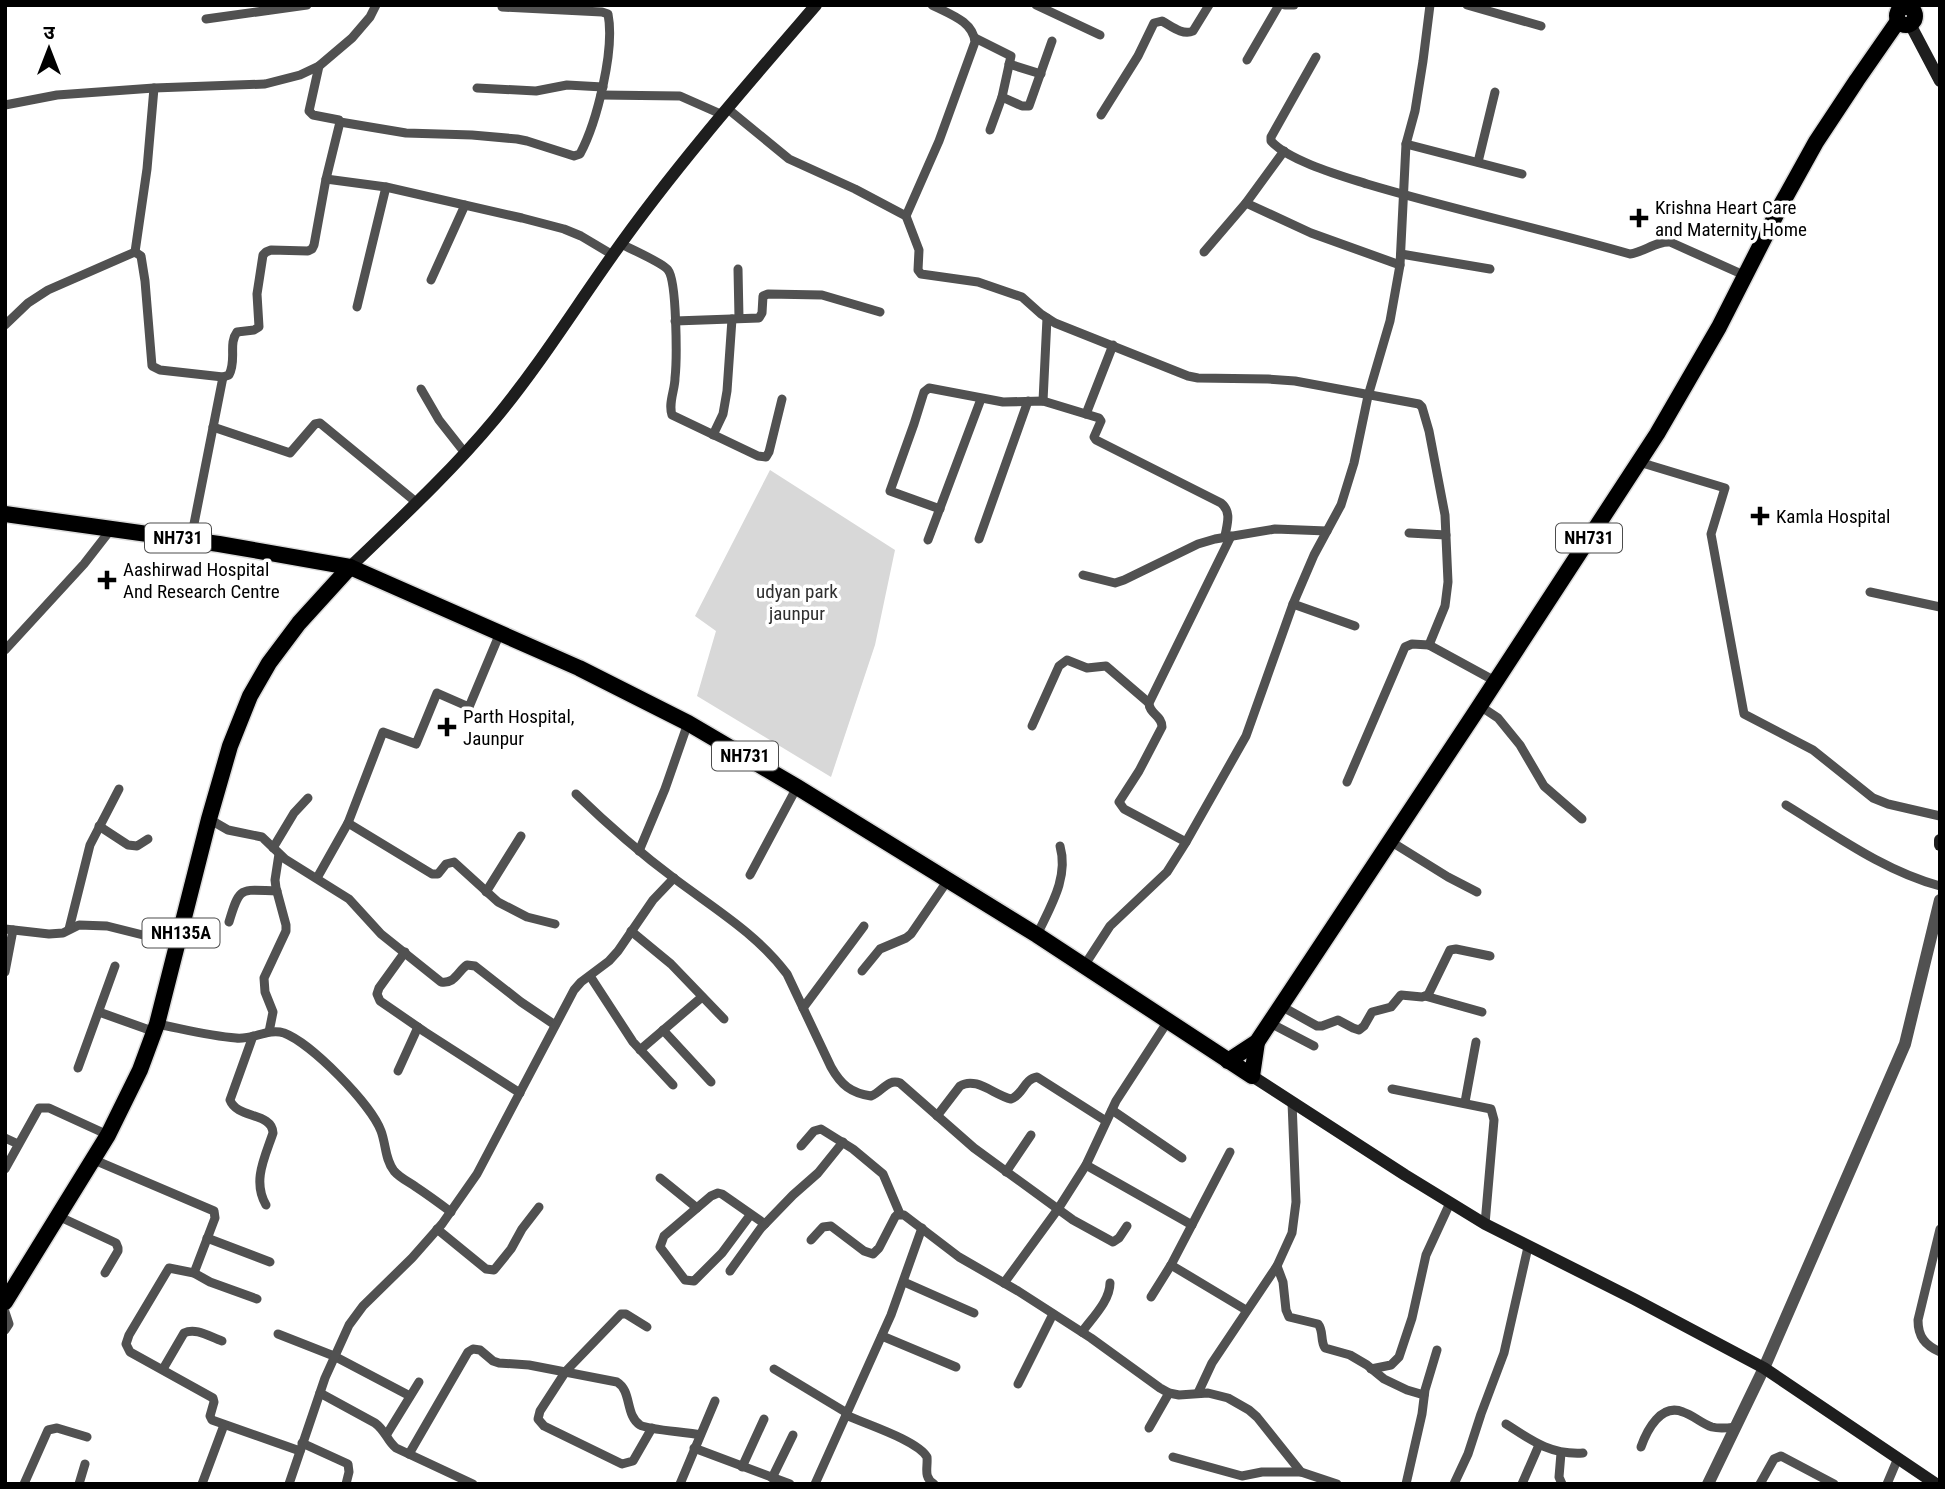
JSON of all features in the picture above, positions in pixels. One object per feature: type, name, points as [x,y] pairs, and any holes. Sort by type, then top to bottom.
[{"type":"highway","name":"NH731","points":[[5,514],[191,540],[351,567],[579,668],[688,723],[797,787],[1037,935],[1252,1076],[1257,1042],[1639,462],[1746,276],[1816,142],[1857,79],[1906,12]]},
{"type":"highway","name":"NH135A","points":[[5,1302],[108,1135],[140,1070],[156,1028],[209,819],[240,719],[269,663],[299,623],[351,567]]},
{"type":"highway","name":"NH731","points":[[1228,1061],[1257,1042]]},
{"type":"main road","points":[[351,567],[466,453],[531,372],[617,250],[725,112],[816,5]]},
{"type":"main road","points":[[1906,12],[1940,81]]},
{"type":"main road","points":[[1252,1076],[1485,1224],[1764,1368],[1936,1484]]},
{"type":"street","points":[[206,19],[307,5]]},
{"type":"street","points":[[5,105],[57,94],[265,84],[300,75],[318,66],[352,38],[376,5]]},
{"type":"street","points":[[932,5],[969,25],[975,38],[1009,54],[1011,59],[1002,97],[990,130]]},
{"type":"street","points":[[1036,5],[1100,35]]},
{"type":"street","points":[[1101,115],[1138,56],[1154,23],[1163,21],[1189,33],[1209,5]]},
{"type":"street","points":[[1247,60],[1279,5]]},
{"type":"street","points":[[1285,5],[1294,5]]},
{"type":"street","points":[[1084,966],[1110,926],[1167,872],[1246,736],[1293,604],[1314,555],[1341,505],[1390,321],[1400,265],[1406,144],[1415,111],[1430,5]]},
{"type":"street","points":[[1468,5],[1541,26]]},
{"type":"street","points":[[318,66],[309,111],[313,115],[405,133],[517,139],[574,156],[580,154],[602,91],[607,65],[609,20],[606,13],[502,7]]},
{"type":"street","points":[[906,216],[939,141],[975,38]]},
{"type":"street","points":[[1002,97],[1022,106],[1029,106],[1052,41]]},
{"type":"street","points":[[1316,57],[1270,137],[1275,146],[1284,151],[1324,170],[1403,195],[1630,254],[1661,242],[1670,243],[1746,276]]},
{"type":"street","points":[[1009,64],[1041,74]]},
{"type":"street","points":[[477,88],[536,91],[567,85],[602,91],[680,96],[725,112],[789,159],[906,216],[919,250],[918,270],[921,274],[978,282],[1022,297],[1046,318],[1188,376],[1296,381],[1419,404],[1429,431],[1445,515],[1446,535],[1447,594],[1445,606],[1429,645]]},
{"type":"street","points":[[135,252],[147,169],[154,88]]},
{"type":"street","points":[[1478,162],[1495,92]]},
{"type":"street","points":[[135,252],[141,256],[145,281],[152,366],[160,370],[223,377],[229,375],[234,363],[234,336],[237,332],[258,327],[257,294],[263,256],[271,250],[312,249],[340,122]]},
{"type":"street","points":[[1406,144],[1522,174]]},
{"type":"street","points":[[1204,252],[1246,203],[1284,151]]},
{"type":"street","points":[[326,179],[386,187],[564,229],[668,270],[674,291],[675,321],[675,381],[670,411],[677,418],[758,456],[766,457],[782,399]]},
{"type":"street","points":[[357,307],[386,187]]},
{"type":"street","points":[[1246,203],[1311,233],[1400,265]]},
{"type":"street","points":[[431,280],[465,205]]},
{"type":"street","points":[[5,325],[28,303],[48,290],[135,252]]},
{"type":"street","points":[[1401,254],[1490,270]]},
{"type":"street","points":[[713,435],[723,414],[727,391],[736,318],[738,269]]},
{"type":"street","points":[[675,321],[759,318],[763,296],[768,294],[822,295],[880,312]]},
{"type":"street","points":[[1043,401],[1046,318]]},
{"type":"street","points":[[1086,414],[1113,345]]},
{"type":"street","points":[[191,540],[223,377]]},
{"type":"street","points":[[421,388],[439,420],[466,453]]},
{"type":"street","points":[[940,509],[890,491],[924,393],[929,388],[1003,402],[1043,401],[1100,418],[1101,423],[1094,438],[1096,440],[1226,507],[1229,514],[1228,536],[1149,703]]},
{"type":"street","points":[[928,540],[981,399]]},
{"type":"street","points":[[979,540],[1028,401]]},
{"type":"street","points":[[213,427],[290,453],[315,424],[320,423],[416,502]]},
{"type":"street","points":[[1639,462],[1725,488],[1711,534],[1744,715],[1812,750],[1873,798],[1940,816]]},
{"type":"street","points":[[5,650],[84,564],[112,528]]},
{"type":"street","points":[[1083,575],[1115,583],[1198,544],[1228,536],[1275,529],[1327,531]]},
{"type":"street","points":[[1409,533],[1446,535]]},
{"type":"street","points":[[1870,592],[1940,607]]},
{"type":"street","points":[[1293,604],[1354,626]]},
{"type":"street","points":[[317,878],[348,823],[383,732],[416,744],[437,693],[469,707],[499,633]]},
{"type":"street","points":[[1347,782],[1405,647],[1412,644],[1429,645],[1495,681]]},
{"type":"street","points":[[1032,726],[1061,663],[1067,660],[1087,668],[1106,666],[1149,703],[1151,710],[1160,717],[1162,727],[1120,805],[1186,842]]},
{"type":"street","points":[[1480,706],[1498,718],[1520,745],[1544,786],[1582,819]]},
{"type":"street","points":[[639,851],[661,801],[688,723]]},
{"type":"street","points":[[750,875],[797,787]]},
{"type":"street","points":[[69,929],[87,856],[99,826],[119,789]]},
{"type":"street","points":[[576,794],[639,851],[762,945],[787,974],[831,1067],[846,1088],[871,1096],[889,1083],[897,1081],[974,1148],[1058,1209],[1109,1241],[1116,1241],[1127,1226]]},
{"type":"street","points":[[269,1032],[273,1012],[265,992],[264,978],[286,931],[276,891],[276,851],[294,813],[308,798]]},
{"type":"street","points":[[1786,805],[1879,862],[1917,880],[1940,886]]},
{"type":"street","points":[[209,819],[228,830],[262,837],[276,851],[349,899],[381,934],[441,982],[453,980],[467,965],[475,966],[555,1025]]},
{"type":"street","points":[[348,823],[432,874],[438,874],[446,864],[454,862],[486,892],[513,911],[555,924]]},
{"type":"street","points":[[99,826],[128,845],[137,846],[148,839]]},
{"type":"street","points":[[486,892],[520,836]]},
{"type":"street","points":[[1390,841],[1477,892]]},
{"type":"street","points":[[1037,935],[1060,883],[1063,864],[1060,846]]},
{"type":"street","points":[[289,1484],[320,1393],[349,1325],[363,1306],[412,1258],[451,1212],[477,1174],[574,990],[609,961],[653,900],[674,878]]},
{"type":"street","points":[[862,971],[880,949],[911,934],[948,880]]},
{"type":"street","points":[[229,922],[240,892],[276,891]]},
{"type":"street","points":[[1708,1484],[1764,1368],[1905,1044],[1940,900]]},
{"type":"street","points":[[5,972],[9,929],[50,934],[63,933],[79,925],[107,926],[179,944]]},
{"type":"street","points":[[803,1008],[864,926]]},
{"type":"street","points":[[631,931],[671,964],[724,1019]]},
{"type":"street","points":[[1426,996],[1430,993],[1450,950],[1490,956]]},
{"type":"street","points":[[405,952],[379,988],[377,994],[380,1001],[520,1093]]},
{"type":"street","points":[[78,1069],[115,967]]},
{"type":"street","points":[[590,976],[633,1042],[673,1085]]},
{"type":"street","points":[[1281,1006],[1317,1026],[1338,1020],[1359,1030],[1371,1012],[1391,1007],[1401,995],[1426,996],[1482,1012]]},
{"type":"street","points":[[640,1050],[702,997]]},
{"type":"street","points":[[99,1012],[156,1028],[238,1038],[278,1032],[294,1038],[360,1097],[370,1110],[394,1171],[451,1212]]},
{"type":"street","points":[[1004,1283],[1058,1209],[1086,1165],[1112,1110],[1168,1021]]},
{"type":"street","points":[[1269,1023],[1314,1046]]},
{"type":"street","points":[[398,1071],[418,1027]]},
{"type":"street","points":[[663,1030],[710,1082]]},
{"type":"street","points":[[253,1036],[230,1100],[235,1109],[269,1122],[273,1127],[259,1177],[260,1193],[266,1205]]},
{"type":"street","points":[[1465,1102],[1476,1042]]},
{"type":"street","points":[[937,1116],[964,1083],[975,1083],[1011,1099],[1017,1096],[1031,1079],[1037,1077],[1106,1121]]},
{"type":"street","points":[[1392,1089],[1486,1106],[1493,1113],[1485,1224]]},
{"type":"street","points":[[1198,1393],[1212,1363],[1277,1266],[1288,1244],[1295,1216],[1296,1191],[1292,1102]]},
{"type":"street","points":[[5,1169],[38,1108],[49,1108],[108,1135]]},
{"type":"street","points":[[1112,1110],[1182,1157]]},
{"type":"street","points":[[801,1146],[818,1129],[843,1142],[883,1174],[900,1214],[959,1257],[1082,1332],[1169,1393],[1217,1394],[1250,1410],[1301,1472]]},
{"type":"street","points":[[1006,1172],[1031,1135]]},
{"type":"street","points":[[5,1138],[18,1144]]},
{"type":"street","points":[[730,1271],[765,1224],[818,1173],[843,1142]]},
{"type":"street","points":[[1152,1297],[1230,1153]]},
{"type":"street","points":[[92,1159],[214,1211],[215,1218],[194,1273]]},
{"type":"street","points":[[1086,1165],[1192,1225]]},
{"type":"street","points":[[660,1178],[697,1208]]},
{"type":"street","points":[[751,1214],[722,1253],[699,1277],[690,1281],[682,1277],[662,1252],[660,1244],[664,1237],[718,1193],[751,1214],[765,1224]]},
{"type":"street","points":[[1371,1369],[1391,1365],[1399,1357],[1412,1318],[1426,1255],[1450,1203]]},
{"type":"street","points":[[438,1229],[486,1269],[494,1270],[539,1207]]},
{"type":"street","points":[[811,1240],[823,1227],[831,1226],[864,1251],[873,1254],[895,1217],[900,1214]]},
{"type":"street","points":[[58,1216],[116,1243],[118,1251],[105,1273]]},
{"type":"street","points":[[815,1484],[882,1336],[922,1228]]},
{"type":"street","points":[[1940,1229],[1918,1320],[1918,1331],[1930,1347],[1940,1352]]},
{"type":"street","points":[[207,1238],[270,1262]]},
{"type":"street","points":[[1454,1484],[1468,1454],[1504,1353],[1528,1247]]},
{"type":"street","points":[[1171,1265],[1246,1310]]},
{"type":"street","points":[[1277,1266],[1285,1289],[1289,1317],[1318,1324],[1325,1348],[1350,1355],[1384,1379],[1424,1395]]},
{"type":"street","points":[[257,1299],[210,1282],[194,1273],[169,1268],[126,1344],[131,1352],[213,1398],[210,1418],[348,1464],[346,1484]]},
{"type":"street","points":[[904,1282],[974,1313]]},
{"type":"street","points":[[1082,1332],[1105,1300],[1110,1283]]},
{"type":"street","points":[[5,1312],[9,1324],[5,1330]]},
{"type":"street","points":[[647,1327],[626,1314],[621,1314],[566,1371],[540,1411],[538,1419],[544,1426],[622,1464],[633,1461],[652,1428]]},
{"type":"street","points":[[1018,1384],[1053,1314]]},
{"type":"street","points":[[163,1369],[184,1333],[188,1331],[195,1331],[222,1342]]},
{"type":"street","points":[[278,1334],[334,1356],[410,1396]]},
{"type":"street","points":[[882,1336],[956,1367]]},
{"type":"street","points":[[409,1454],[435,1407],[473,1349],[480,1350],[499,1363],[566,1371],[617,1382],[622,1385],[638,1424],[700,1435]]},
{"type":"street","points":[[1406,1484],[1424,1395],[1437,1350]]},
{"type":"street","points":[[774,1369],[847,1414],[920,1448],[927,1457],[926,1475],[934,1484]]},
{"type":"street","points":[[387,1434],[419,1382]]},
{"type":"street","points":[[320,1393],[376,1423],[387,1434],[391,1444],[473,1484]]},
{"type":"street","points":[[1149,1428],[1169,1393]]},
{"type":"street","points":[[680,1484],[715,1401]]},
{"type":"street","points":[[1641,1447],[1653,1422],[1673,1410],[1684,1412],[1711,1427],[1735,1427]]},
{"type":"street","points":[[742,1467],[764,1419]]},
{"type":"street","points":[[202,1484],[224,1424]]},
{"type":"street","points":[[1506,1424],[1539,1445],[1561,1453],[1583,1453]]},
{"type":"street","points":[[24,1484],[48,1430],[57,1429],[88,1437]]},
{"type":"street","points":[[772,1478],[793,1435]]},
{"type":"street","points":[[1522,1484],[1539,1445]]},
{"type":"street","points":[[694,1448],[790,1484]]},
{"type":"street","points":[[1561,1453],[1559,1481],[1562,1484]]},
{"type":"street","points":[[1760,1484],[1774,1460],[1781,1455],[1834,1484]]},
{"type":"street","points":[[1173,1457],[1242,1476],[1262,1472],[1301,1472],[1336,1484]]},
{"type":"street","points":[[1887,1484],[1898,1458]]},
{"type":"street","points":[[79,1484],[85,1464]]},
{"type":"green space","name":"udyan park jaunpur","points":[[770,470],[895,550],[875,645],[831,777],[697,696],[716,631],[695,616]]},
{"type":"place","name":"Krishna Heart Care and Maternity Home","points":[[1639,218]]},
{"type":"place","name":"Kamla Hospital","points":[[1760,516]]},
{"type":"place","name":"Aashirwad Hospital And Research Centre","points":[[107,580]]},
{"type":"place","name":"Parth Hospital, Jaunpur","points":[[447,727]]}]
